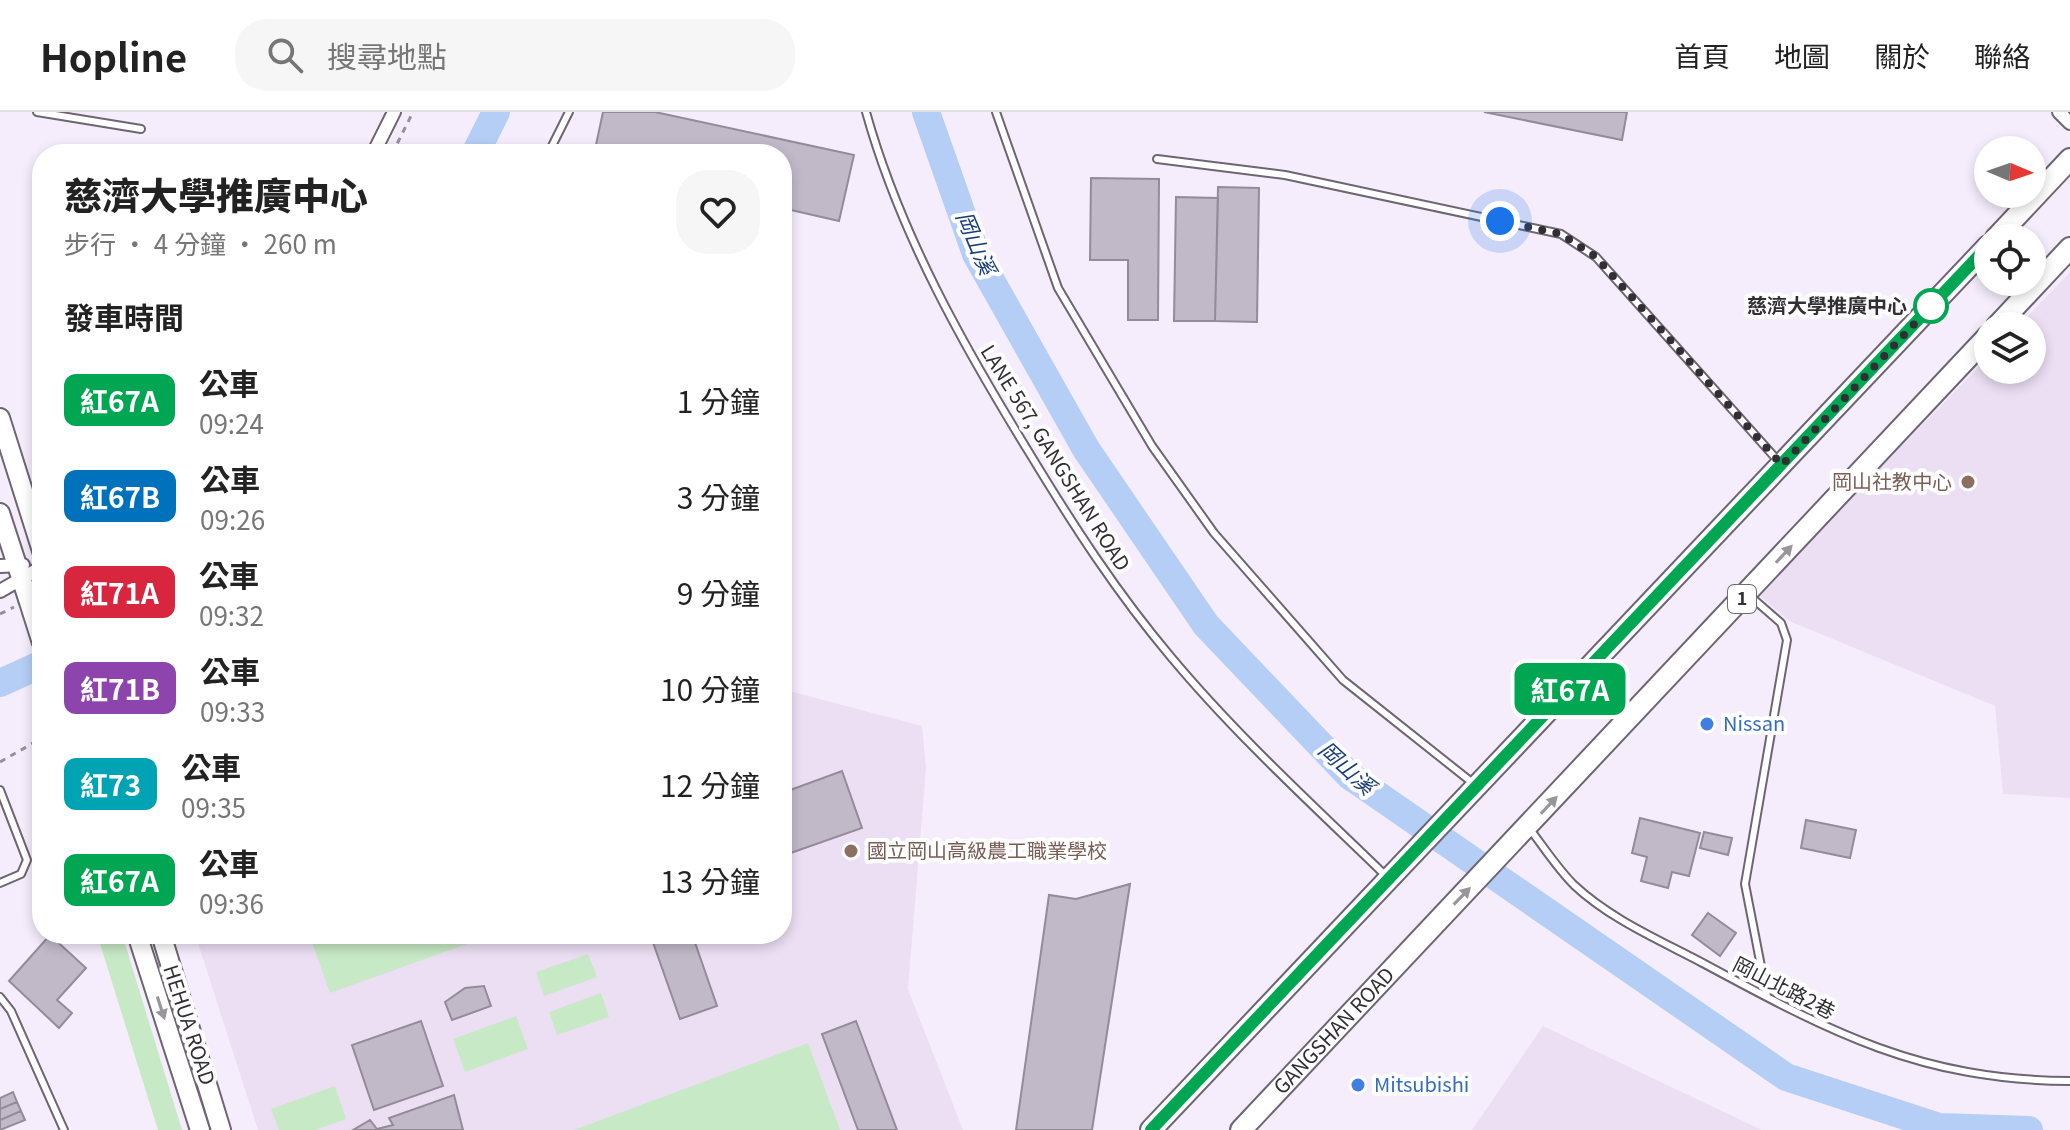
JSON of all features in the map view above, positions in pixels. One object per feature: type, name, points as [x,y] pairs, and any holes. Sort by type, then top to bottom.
[{"type":"main road","points":[[2009,224],[2070,159]]},
{"type":"main road","points":[[2010,312],[2070,248]]},
{"type":"main road","points":[[1152,1130],[1974,261]]},
{"type":"main road","name":"1","points":[[1529,828],[1974,351]]},
{"type":"main road","name":"GANGSHAN ROAD","points":[[1241,1130],[1529,828]]},
{"type":"street","points":[[378,144],[394,112]]},
{"type":"street","points":[[2059,112],[2070,123]]},
{"type":"street","points":[[0,418],[32,519]]},
{"type":"street","points":[[0,513],[13,570],[32,612]]},
{"type":"street","points":[[0,591],[13,570]]},
{"type":"street","name":"HEHUA ROAD","points":[[140,944],[200,1130]]},
{"type":"street","name":"HEHUA ROAD","points":[[164,944],[221,1130]]},
{"type":"lane","points":[[37,112],[141,129]]},
{"type":"lane","points":[[553,144],[569,112]]},
{"type":"lane","name":"LANE 567, GANGSHAN ROAD","points":[[866,112],[876,150],[939,296],[998,404],[1096,561],[1171,657],[1246,741],[1392,874]]},
{"type":"lane","points":[[996,112],[1058,288],[1152,446],[1214,533],[1343,680],[1472,792]]},
{"type":"lane","points":[[1157,159],[1285,175],[1561,234],[1596,257],[1782,465]]},
{"type":"lane","points":[[1747,594],[1781,623],[1787,640],[1745,884],[1767,997]]},
{"type":"lane","points":[[0,790],[27,860],[21,874],[0,883]]},
{"type":"lane","name":"岡山北路2巷","points":[[1529,828],[1573,883],[1590,898],[1636,927],[1826,1029],[1887,1053],[1954,1072],[2022,1080],[2070,1081]]},
{"type":"lane","points":[[0,997],[11,1011],[64,1130]]},
{"type":"path","points":[[397,144],[413,112]]},
{"type":"path","points":[[0,614],[11,609]]},
{"type":"path","points":[[0,762],[32,744]]},
{"type":"shaded area","name":"岡山社教中心","points":[[2070,272],[2070,798],[2003,794],[1995,706],[1789,621],[1758,594],[1974,371],[1974,384],[2046,384],[2046,312],[2031,312]]},
{"type":"shaded area","name":"國立岡山高級農工職業學校","points":[[792,692],[922,726],[926,768],[908,989],[963,1130],[258,1130],[198,944],[792,944]]},
{"type":"shaded area","points":[[1543,1026],[1663,1083],[1762,1130],[1472,1130]]},
{"type":"green space","points":[[100,944],[125,944],[182,1130],[158,1130]]},
{"type":"green space","points":[[313,944],[467,944],[330,993]]},
{"type":"green space","points":[[588,954],[597,977],[544,996],[536,972]]},
{"type":"green space","points":[[601,993],[609,1017],[557,1035],[549,1012]]},
{"type":"green space","points":[[516,1016],[528,1049],[465,1072],[453,1039]]},
{"type":"green space","points":[[808,1043],[840,1130],[574,1130]]},
{"type":"green space","points":[[335,1086],[346,1119],[315,1130],[279,1130],[271,1109]]},
{"type":"building","points":[[603,112],[655,112],[854,155],[839,221],[792,210],[792,144],[596,144]]},
{"type":"building","points":[[1484,112],[1627,112],[1622,140]]},
{"type":"building","points":[[1091,178],[1159,179],[1158,320],[1128,320],[1128,260],[1090,260]]},
{"type":"building","points":[[1218,187],[1259,188],[1257,322],[1215,321]]},
{"type":"building","points":[[1176,197],[1218,198],[1215,321],[1174,321]]},
{"type":"building","points":[[842,771],[862,828],[792,852],[792,789]]},
{"type":"building","points":[[1640,818],[1700,833],[1689,876],[1672,872],[1668,888],[1641,881],[1647,857],[1632,853]]},
{"type":"building","points":[[1806,820],[1856,830],[1850,858],[1801,848]]},
{"type":"building","points":[[1704,832],[1732,838],[1728,855],[1700,848]]},
{"type":"building","points":[[1130,884],[1092,1130],[1016,1130],[1049,895],[1076,899]]},
{"type":"building","points":[[1708,913],[1736,933],[1720,956],[1692,935]]},
{"type":"building","points":[[42,944],[60,944],[86,968],[57,1000],[72,1013],[59,1028],[9,981]]},
{"type":"building","points":[[654,944],[695,944],[717,1006],[680,1019]]},
{"type":"building","points":[[484,986],[491,1006],[452,1020],[445,1002],[465,988]]},
{"type":"building","points":[[421,1021],[443,1086],[374,1110],[352,1045]]},
{"type":"building","points":[[856,1021],[897,1130],[858,1130],[822,1034]]},
{"type":"building","points":[[13,1092],[17,1102],[0,1109],[0,1098]]},
{"type":"building","points":[[454,1095],[463,1130],[353,1130],[370,1120],[377,1129],[393,1125],[389,1118]]},
{"type":"building","points":[[17,1102],[21,1111],[0,1120],[0,1109]]},
{"type":"building","points":[[21,1111],[25,1120],[0,1130],[0,1120]]},
{"type":"waterway","points":[[480,144],[496,112]]},
{"type":"waterway","name":"岡山溪","points":[[926,112],[976,254],[1086,449],[1206,625],[1350,776],[1786,1077],[1939,1127],[2029,1130]]},
{"type":"waterway","points":[[0,683],[32,669]]},
{"type":"bus line","name":"紅67A","points":[[1151,1130],[1974,261]]},
{"type":"place","name":"慈濟大學推廣中心","points":[[1931,306]]},
{"type":"place","name":"岡山社教中心","points":[[1968,482]]},
{"type":"place","name":"Nissan","points":[[1707,724]]},
{"type":"place","name":"國立岡山高級農工職業學校","points":[[851,851]]},
{"type":"place","name":"Mitsubishi","points":[[1358,1085]]},
{"type":"route","points":[[1500,221],[1561,234],[1596,257],[1782,465],[1931,306]]}]
